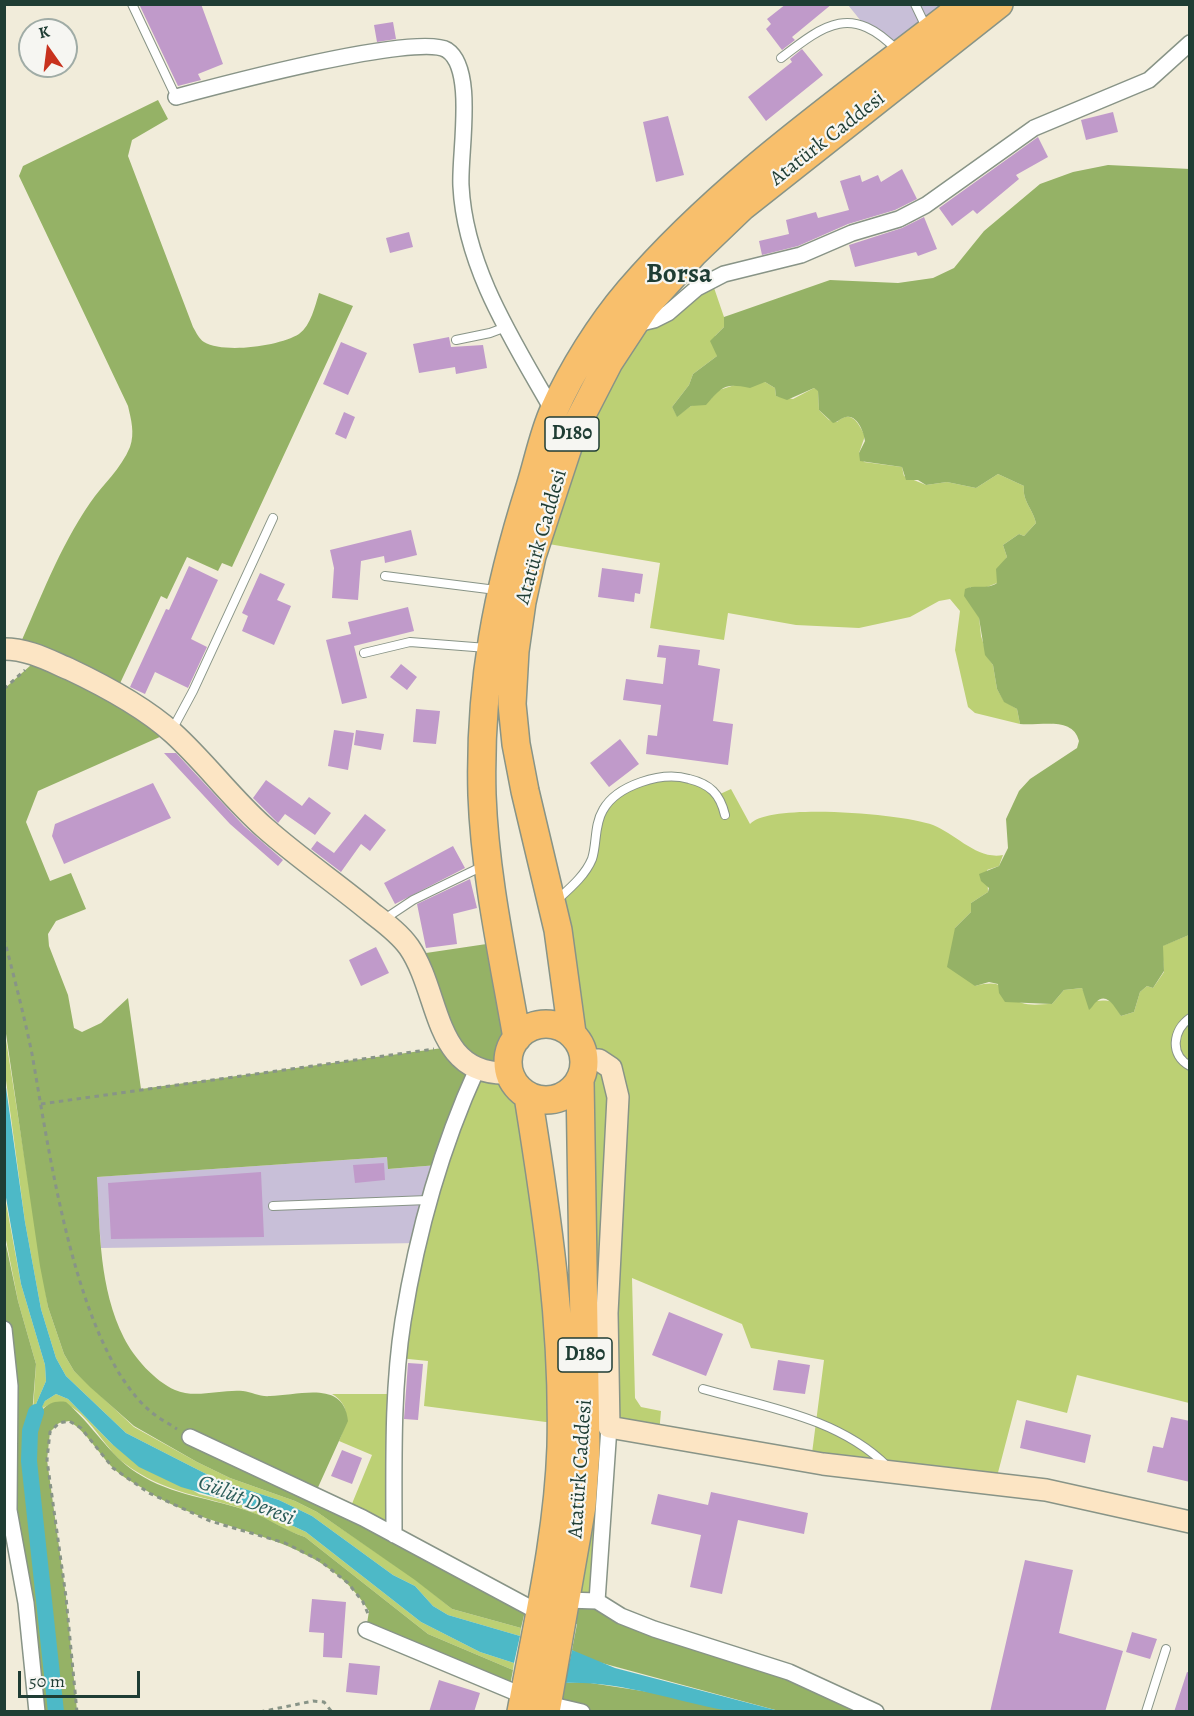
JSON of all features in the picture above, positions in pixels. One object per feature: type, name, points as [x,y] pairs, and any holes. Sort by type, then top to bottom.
[{"type":"highway","name":"Atatürk Caddesi","points":[[537,1697],[547,1621],[557,1504],[561,1387],[553,1256],[528,1096],[517,1086],[510,1073],[508,1058],[517,1038],[488,864],[482,794],[490,648],[500,590],[554,411],[587,350],[626,293],[677,238],[729,188],[965,4]]},
{"type":"highway","name":"Atatürk Caddesi","points":[[547,1621],[567,1600],[582,1506],[586,1451],[582,1047],[572,1034],[553,904],[516,744],[512,704],[515,651],[532,556],[573,432],[609,362],[645,307],[694,253],[742,207],[999,4]]},
{"type":"highway","points":[[517,1038],[529,1028],[543,1024],[558,1026],[572,1034]]},
{"type":"highway","points":[[528,1096],[543,1100],[557,1099],[567,1095],[582,1070]]},
{"type":"street","points":[[633,325],[654,320],[668,313],[697,288],[724,274],[801,255],[852,233],[899,219],[926,205],[1034,128],[1149,80],[1190,43]]},
{"type":"street","points":[[176,97],[348,57],[428,44],[448,51],[461,70],[463,211],[482,278],[554,411]]},
{"type":"street","points":[[4,649],[18,649],[40,656],[94,681],[171,732],[265,828],[382,920],[407,944],[417,960],[450,1047],[463,1061],[477,1069],[491,1073],[510,1073]]},
{"type":"street","points":[[582,1070],[599,1060],[611,1068],[618,1097],[607,1313],[609,1426],[597,1601]]},
{"type":"street","points":[[394,1535],[394,1447],[403,1322],[428,1200],[453,1121],[477,1069]]},
{"type":"street","points":[[4,1329],[9,1510],[26,1603],[37,1712]]},
{"type":"street","points":[[609,1426],[823,1464],[1046,1490],[1190,1522]]},
{"type":"street","points":[[190,1437],[287,1481],[394,1535],[547,1621]]},
{"type":"street","points":[[567,1600],[597,1601],[621,1616],[654,1629],[789,1672],[876,1712]]},
{"type":"street","points":[[366,1630],[537,1697],[582,1712]]},
{"type":"lane","points":[[132,4],[176,97]]},
{"type":"lane","points":[[915,4],[918,14],[930,32]]},
{"type":"lane","points":[[782,58],[816,30],[848,23],[874,30],[901,54]]},
{"type":"lane","points":[[456,340],[490,333],[507,326]]},
{"type":"lane","points":[[171,732],[193,691],[273,518]]},
{"type":"lane","points":[[385,576],[500,590]]},
{"type":"lane","points":[[364,653],[410,642],[490,648]]},
{"type":"lane","points":[[553,904],[582,875],[591,860],[603,810],[615,797],[636,785],[660,778],[682,777],[700,782],[715,791],[722,802],[725,815]]},
{"type":"lane","points":[[382,920],[412,900],[488,864]]},
{"type":"lane","points":[[1190,1018],[1176,1034],[1175,1044],[1184,1063],[1190,1066]]},
{"type":"lane","points":[[273,1206],[428,1200]]},
{"type":"lane","points":[[703,1389],[829,1427],[862,1443],[893,1472]]},
{"type":"lane","points":[[1146,1712],[1166,1649]]},
{"type":"path","points":[[4,689],[40,656]]},
{"type":"path","points":[[4,938],[29,1039],[62,1220],[88,1304],[105,1345],[125,1381],[150,1411],[190,1437]]},
{"type":"path","points":[[41,1104],[450,1047]]},
{"type":"path","points":[[77,1712],[66,1598],[47,1460],[50,1432],[59,1423],[69,1421],[81,1428],[113,1468],[149,1492],[210,1521],[285,1543],[319,1560],[348,1583],[363,1602],[369,1611],[366,1630]]},
{"type":"path","points":[[260,1712],[313,1701],[324,1702],[332,1712]]},
{"type":"shaded area","points":[[848,5],[965,5],[901,54],[865,26]]},
{"type":"shaded area","points":[[387,1157],[389,1169],[438,1165],[419,1243],[101,1248],[96,1177]]},
{"type":"green space","points":[[158,100],[168,119],[132,140],[128,156],[193,327],[201,339],[213,346],[238,348],[266,345],[290,338],[299,334],[307,326],[319,293],[353,306],[232,567],[222,563],[218,571],[187,557],[167,599],[161,596],[115,694],[171,732],[38,791],[26,822],[50,881],[71,873],[86,909],[56,921],[48,934],[49,946],[68,995],[74,1028],[82,1032],[101,1023],[128,998],[141,1089],[450,1047],[417,960],[426,953],[500,942],[513,1044],[508,1066],[477,1069],[438,1165],[388,1169],[387,1157],[97,1177],[100,1239],[105,1280],[124,1338],[146,1368],[167,1386],[191,1394],[235,1391],[266,1396],[318,1393],[338,1399],[345,1408],[348,1421],[315,1494],[526,1607],[521,1628],[452,1609],[415,1580],[317,1512],[295,1501],[230,1478],[134,1426],[74,1371],[64,1354],[48,1307],[5,1027],[4,689],[40,657],[18,649],[69,538],[90,503],[126,455],[130,447],[132,431],[128,406],[19,176],[23,166]]},
{"type":"green space","points":[[1108,165],[1190,169],[1189,935],[1163,946],[1164,971],[1153,988],[1147,986],[1140,992],[1134,1012],[1121,1016],[1107,999],[1103,998],[1099,999],[1089,1010],[1082,988],[1064,990],[1052,1004],[1005,1002],[999,993],[998,984],[989,982],[975,986],[947,967],[955,928],[971,912],[971,903],[988,892],[989,888],[981,881],[979,874],[999,866],[1008,848],[1006,819],[1019,791],[1030,779],[1077,748],[1079,741],[1076,733],[1063,725],[1020,724],[1017,709],[1004,702],[997,689],[993,665],[985,655],[979,618],[964,596],[965,589],[997,583],[996,569],[1007,557],[1003,545],[1019,534],[1024,536],[1036,523],[1026,501],[1024,486],[998,474],[976,488],[947,482],[926,485],[918,480],[906,480],[902,467],[860,461],[859,453],[865,441],[859,424],[850,417],[833,423],[819,410],[818,391],[814,388],[787,400],[776,396],[775,388],[765,382],[750,388],[730,386],[717,393],[706,405],[691,406],[677,417],[672,407],[689,385],[693,374],[717,356],[710,341],[724,327],[724,317],[830,280],[898,283],[933,278],[954,268],[984,231],[1040,184],[1073,172]]},
{"type":"green space","points":[[711,279],[724,317],[724,327],[715,336],[717,356],[693,374],[689,385],[672,407],[677,416],[691,406],[711,399],[716,391],[738,384],[765,382],[775,388],[776,396],[793,399],[814,388],[818,390],[819,410],[829,420],[837,422],[842,418],[851,417],[860,427],[865,436],[859,453],[864,462],[902,467],[904,476],[926,485],[947,482],[976,488],[998,474],[1024,486],[1026,501],[1036,523],[1024,536],[1019,534],[1003,545],[1007,557],[997,572],[997,583],[987,587],[970,587],[969,602],[979,617],[981,636],[988,658],[993,665],[997,689],[1004,701],[1017,709],[1020,724],[975,713],[968,707],[955,650],[960,611],[950,599],[939,601],[910,617],[859,628],[796,625],[728,613],[724,640],[650,628],[660,563],[537,542],[609,362],[654,320]]},
{"type":"green space","points":[[682,777],[718,795],[731,789],[750,824],[762,817],[783,813],[838,812],[895,817],[933,825],[984,854],[1003,855],[999,866],[987,870],[988,892],[971,903],[971,912],[955,928],[975,986],[999,985],[1015,1000],[1022,1003],[1052,1004],[1064,990],[1082,988],[1088,1001],[1111,1002],[1121,1016],[1134,1012],[1140,992],[1147,986],[1153,988],[1164,972],[1162,946],[1189,935],[1189,1403],[1077,1375],[1067,1413],[1017,1400],[995,1484],[811,1461],[824,1360],[751,1348],[742,1324],[632,1278],[635,1398],[641,1407],[661,1411],[659,1434],[610,1427],[597,1601],[567,1600],[584,1056],[577,1040],[553,904],[591,860],[598,822],[615,797],[636,785]]},
{"type":"green space","points":[[4,1027],[48,1307],[64,1354],[74,1371],[134,1427],[230,1478],[295,1501],[317,1512],[415,1579],[452,1609],[521,1628],[520,1636],[448,1615],[433,1606],[415,1586],[393,1575],[312,1516],[279,1500],[220,1481],[126,1433],[66,1376],[56,1358],[41,1309],[25,1222],[5,1073]]},
{"type":"green space","points":[[477,1069],[512,1080],[522,1091],[561,1424],[424,1406],[428,1361],[399,1358],[428,1200]]},
{"type":"green space","points":[[4,1192],[21,1284],[45,1365],[46,1381],[33,1411],[36,1364],[18,1301],[5,1235]]},
{"type":"green space","points":[[4,1235],[18,1301],[36,1364],[31,1428],[40,1412],[48,1405],[66,1402],[127,1466],[137,1473],[178,1492],[251,1512],[305,1537],[428,1634],[513,1670],[509,1691],[366,1630],[369,1611],[348,1585],[324,1565],[267,1538],[175,1506],[147,1491],[117,1471],[82,1431],[69,1421],[59,1423],[50,1432],[47,1460],[66,1597],[77,1711],[37,1711],[13,1473],[6,1354]]},
{"type":"green space","points":[[56,1394],[68,1399],[112,1444],[199,1494],[257,1509],[306,1532],[421,1622],[480,1652],[514,1663],[513,1670],[428,1634],[305,1537],[251,1512],[171,1488],[140,1474],[114,1454],[75,1409],[64,1404],[52,1404],[39,1411],[45,1401]]},
{"type":"green space","points":[[332,1394],[397,1394],[394,1535],[349,1511],[372,1455],[339,1441],[346,1415],[343,1404]]},
{"type":"green space","points":[[567,1600],[597,1601],[876,1711],[779,1711],[587,1659],[572,1650],[577,1624],[564,1621]]},
{"type":"green space","points":[[584,1682],[649,1692],[731,1711],[582,1712],[560,1706],[565,1683]]},
{"type":"water","name":"Gülüt Deresi","points":[[4,1073],[25,1222],[41,1309],[56,1358],[66,1376],[126,1433],[220,1481],[279,1500],[312,1516],[393,1575],[415,1586],[433,1606],[448,1615],[520,1636],[514,1663],[480,1652],[421,1622],[306,1532],[257,1509],[181,1487],[139,1467],[112,1444],[68,1399],[56,1394],[45,1401],[30,1431],[33,1411],[46,1381],[45,1365],[21,1284],[5,1192]]},
{"type":"water","points":[[572,1650],[615,1668],[779,1711],[734,1712],[627,1688],[565,1683]]},
{"type":"building","points":[[139,4],[201,4],[223,64],[198,74],[201,80],[178,86]]},
{"type":"building","points":[[786,4],[832,4],[792,37],[795,40],[782,50],[766,29],[771,24],[767,19]]},
{"type":"building","points":[[393,22],[396,39],[377,42],[374,25]]},
{"type":"building","points":[[802,49],[823,75],[766,121],[748,97],[792,62],[790,59]]},
{"type":"building","points":[[1113,112],[1118,132],[1086,140],[1081,120]]},
{"type":"building","points":[[668,116],[684,175],[656,182],[643,122]]},
{"type":"building","points":[[1038,137],[1048,157],[1016,175],[1019,179],[977,214],[973,210],[952,226],[939,208]]},
{"type":"building","points":[[902,169],[917,199],[895,210],[848,224],[798,246],[762,255],[759,241],[789,234],[786,220],[816,212],[818,218],[849,210],[840,181],[860,175],[862,182],[878,175],[881,182]]},
{"type":"building","points":[[924,217],[937,249],[918,256],[916,252],[855,267],[849,245],[902,228]]},
{"type":"building","points":[[409,232],[413,247],[390,253],[386,238]]},
{"type":"building","points":[[449,337],[451,347],[483,345],[487,368],[456,374],[455,367],[419,373],[413,344]]},
{"type":"building","points":[[341,342],[367,353],[348,395],[323,384]]},
{"type":"building","points":[[344,412],[355,417],[346,439],[335,434]]},
{"type":"building","points":[[411,530],[417,555],[385,563],[384,556],[361,561],[358,600],[332,598],[334,568],[330,550]]},
{"type":"building","points":[[189,566],[218,580],[191,639],[207,647],[188,688],[155,672],[145,694],[130,687],[166,609],[169,610]]},
{"type":"building","points":[[602,568],[643,574],[640,594],[635,593],[634,602],[598,597]]},
{"type":"building","points":[[260,573],[285,584],[277,600],[291,606],[274,645],[242,631],[248,616],[242,613]]},
{"type":"building","points":[[408,607],[414,631],[354,646],[367,698],[342,704],[326,640],[351,634],[348,622]]},
{"type":"building","points":[[659,645],[700,650],[698,665],[720,669],[713,721],[733,724],[728,765],[646,754],[648,735],[657,736],[661,705],[623,700],[626,679],[663,684],[666,658],[657,657]]},
{"type":"building","points":[[401,664],[417,677],[407,690],[390,677]]},
{"type":"building","points":[[416,709],[440,711],[436,744],[413,742]]},
{"type":"building","points":[[334,730],[354,733],[348,770],[328,766]]},
{"type":"building","points":[[356,730],[384,734],[381,750],[354,745]]},
{"type":"building","points":[[620,739],[639,764],[609,787],[590,763]]},
{"type":"building","points":[[164,753],[176,753],[244,826],[283,860],[278,866],[230,824]]},
{"type":"building","points":[[266,780],[302,806],[309,797],[331,813],[315,835],[285,814],[278,823],[253,798]]},
{"type":"building","points":[[153,783],[171,818],[64,864],[52,836],[55,824]]},
{"type":"building","points":[[365,814],[386,830],[370,851],[361,844],[341,872],[311,849],[317,841],[334,853]]},
{"type":"building","points":[[453,846],[465,868],[395,904],[384,883]]},
{"type":"building","points":[[470,879],[477,908],[453,914],[457,944],[426,948],[417,904]]},
{"type":"building","points":[[376,947],[389,973],[361,986],[349,960]]},
{"type":"building","points":[[384,1163],[385,1180],[355,1183],[353,1165]]},
{"type":"building","points":[[261,1172],[264,1237],[111,1239],[108,1183]]},
{"type":"building","points":[[669,1312],[723,1334],[706,1376],[652,1355]]},
{"type":"building","points":[[778,1360],[810,1365],[805,1394],[773,1390]]},
{"type":"building","points":[[408,1363],[423,1364],[418,1420],[404,1419]]},
{"type":"building","points":[[1171,1417],[1190,1421],[1190,1482],[1147,1472],[1153,1446],[1163,1448]]},
{"type":"building","points":[[1026,1420],[1091,1435],[1085,1463],[1020,1448]]},
{"type":"building","points":[[342,1450],[362,1458],[352,1484],[331,1476]]},
{"type":"building","points":[[711,1492],[808,1513],[804,1534],[738,1520],[722,1594],[690,1587],[701,1535],[651,1524],[658,1494],[708,1505]]},
{"type":"building","points":[[1025,1560],[1073,1570],[1059,1633],[1123,1651],[1105,1712],[990,1712]]},
{"type":"building","points":[[312,1599],[346,1602],[342,1658],[323,1657],[324,1633],[309,1632]]},
{"type":"building","points":[[1132,1632],[1157,1639],[1150,1659],[1126,1652]]},
{"type":"building","points":[[349,1663],[380,1666],[377,1695],[346,1692]]},
{"type":"building","points":[[1187,1672],[1190,1673],[1190,1712],[1174,1712]]},
{"type":"building","points":[[439,1680],[480,1693],[474,1712],[429,1712]]},
{"type":"waterway","points":[[36,1412],[30,1431],[29,1461],[56,1712]]},
{"type":"district","name":"Borsa","points":[[679,275]]}]
